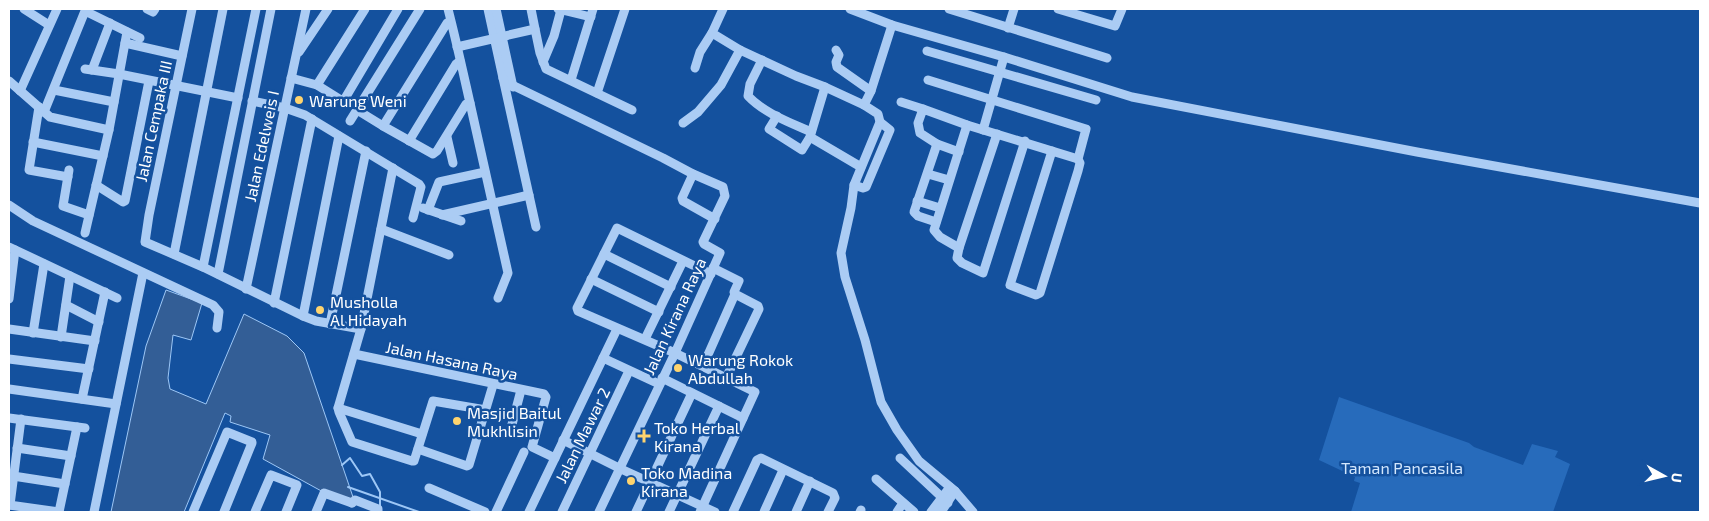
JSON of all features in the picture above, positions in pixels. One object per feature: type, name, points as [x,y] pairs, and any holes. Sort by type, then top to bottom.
[{"type":"street","points":[[23,9],[49,25]]},
{"type":"street","points":[[20,91],[57,9]]},
{"type":"street","points":[[147,9],[153,12],[155,9]]},
{"type":"street","name":"Jalan Cempaka III","points":[[174,254],[146,244],[145,240],[192,9]]},
{"type":"street","points":[[224,9],[174,254],[303,316],[330,324],[362,329]]},
{"type":"street","points":[[203,267],[256,9]]},
{"type":"street","points":[[218,274],[271,9]]},
{"type":"street","name":"Jalan Edelweis I","points":[[246,289],[306,9]]},
{"type":"street","points":[[317,85],[365,9]]},
{"type":"street","points":[[291,78],[317,85],[341,100],[346,99],[398,9]]},
{"type":"street","points":[[350,121],[420,9]]},
{"type":"street","points":[[448,9],[508,274],[498,298]]},
{"type":"street","points":[[488,9],[513,87]]},
{"type":"street","points":[[496,9],[503,78],[536,227]]},
{"type":"street","points":[[531,9],[543,62],[548,70],[632,110]]},
{"type":"street","points":[[543,62],[554,36],[560,9],[592,13],[571,80]]},
{"type":"street","points":[[597,93],[625,9]]},
{"type":"street","points":[[695,68],[700,52],[712,33],[723,9]]},
{"type":"street","points":[[850,9],[892,26],[1004,57],[1132,97],[1407,150],[1700,203]]},
{"type":"street","points":[[950,9],[1107,58]]},
{"type":"street","points":[[1008,28],[1014,9]]},
{"type":"street","points":[[1058,9],[1115,26],[1122,9]]},
{"type":"street","points":[[296,58],[326,10]]},
{"type":"street","points":[[89,215],[63,206],[68,174],[29,170],[33,142],[42,110],[54,90],[84,11],[140,38]]},
{"type":"street","points":[[383,126],[446,23],[451,21]]},
{"type":"street","points":[[110,23],[89,70],[120,74],[238,98]]},
{"type":"street","points":[[864,105],[871,91],[892,26]]},
{"type":"street","points":[[457,48],[535,29]]},
{"type":"street","points":[[85,233],[109,130],[128,32]]},
{"type":"street","points":[[712,33],[740,50],[825,87],[876,112],[880,122],[890,130],[866,187],[854,185]]},
{"type":"street","points":[[125,43],[182,56]]},
{"type":"street","points":[[683,123],[698,112],[721,85],[740,50]]},
{"type":"street","points":[[836,50],[839,55],[836,62],[837,67],[871,91]]},
{"type":"street","points":[[927,51],[1096,100]]},
{"type":"street","points":[[983,130],[1004,57]]},
{"type":"street","points":[[762,60],[750,84],[748,96],[754,102],[810,134],[861,167]]},
{"type":"street","points":[[409,141],[456,64],[460,61]]},
{"type":"street","points":[[503,78],[513,87],[723,187],[725,196],[715,219],[682,201],[693,174]]},
{"type":"street","points":[[928,80],[1086,129],[1078,159],[1080,163],[1078,171],[1040,293],[1034,295],[1010,285],[1052,151]]},
{"type":"street","points":[[9,81],[53,118],[109,130]]},
{"type":"street","points":[[96,185],[123,202],[125,201],[149,81]]},
{"type":"street","points":[[777,116],[769,130],[802,150],[810,134],[825,87]]},
{"type":"street","points":[[54,90],[114,102]]},
{"type":"street","points":[[238,98],[246,93],[250,94],[252,101]]},
{"type":"street","points":[[252,101],[285,108],[312,119],[421,185],[413,218]]},
{"type":"street","points":[[901,102],[967,125],[1025,141],[1078,159]]},
{"type":"street","points":[[437,151],[466,104],[470,103]]},
{"type":"street","points":[[923,109],[918,123],[920,133],[938,144],[959,152]]},
{"type":"street","points":[[358,110],[430,153],[433,154],[449,148]]},
{"type":"street","points":[[274,303],[312,119]]},
{"type":"street","points":[[880,122],[854,185],[841,253],[842,262],[881,402],[897,430],[919,461],[953,489],[974,512]]},
{"type":"street","points":[[959,248],[946,242],[934,230],[967,125]]},
{"type":"street","points":[[997,134],[957,258],[960,262],[983,273],[1025,141]]},
{"type":"street","points":[[303,316],[340,136]]},
{"type":"street","points":[[446,137],[453,163]]},
{"type":"street","points":[[33,142],[103,156]]},
{"type":"street","points":[[936,222],[914,212],[938,144]]},
{"type":"street","points":[[330,324],[366,151]]},
{"type":"street","points":[[867,152],[879,158]]},
{"type":"street","points":[[393,168],[362,329],[338,408],[348,437],[352,442],[414,461],[431,402],[434,400],[486,410]]},
{"type":"street","points":[[461,221],[426,209],[439,182],[485,172]]},
{"type":"street","points":[[928,174],[949,180]]},
{"type":"street","points":[[442,215],[529,195]]},
{"type":"street","points":[[917,201],[940,208]]},
{"type":"street","points":[[9,206],[33,221],[217,308],[220,317],[217,328]]},
{"type":"street","name":"Jalan Kirana Raya","points":[[599,512],[621,469],[712,271],[719,252],[703,242],[715,219]]},
{"type":"street","points":[[701,509],[755,392],[645,339],[617,329],[577,310],[617,228],[683,261],[739,281],[703,366]]},
{"type":"street","points":[[381,229],[449,254]]},
{"type":"street","points":[[9,299],[12,249],[117,298]]},
{"type":"street","points":[[604,254],[671,286]]},
{"type":"street","points":[[645,339],[683,261]]},
{"type":"street","points":[[33,333],[44,264]]},
{"type":"street","points":[[94,512],[143,273]]},
{"type":"street","points":[[61,336],[70,276]]},
{"type":"street","points":[[591,279],[659,312]]},
{"type":"street","points":[[82,399],[105,292]]},
{"type":"street","points":[[726,378],[759,310],[758,306],[735,294]]},
{"type":"street","points":[[66,305],[99,322]]},
{"type":"street","points":[[9,329],[95,341]]},
{"type":"street","points":[[529,512],[617,329]]},
{"type":"street","name":"Jalan Hasana Raya","points":[[354,354],[544,394],[546,396],[532,447],[555,458]]},
{"type":"street","points":[[603,358],[629,371],[692,393],[743,418]]},
{"type":"street","points":[[9,359],[89,369]]},
{"type":"street","name":"Jalan Mawar 2","points":[[562,512],[629,371]]},
{"type":"street","points":[[418,449],[468,466],[493,384]]},
{"type":"street","points":[[9,389],[116,404]]},
{"type":"street","points":[[510,432],[521,390]]},
{"type":"street","points":[[636,512],[692,393]]},
{"type":"street","points":[[669,512],[719,406]]},
{"type":"street","points":[[338,408],[422,434]]},
{"type":"street","points":[[9,418],[21,419],[81,428],[71,456],[59,512],[9,505],[21,419]]},
{"type":"street","points":[[193,512],[226,433],[252,443],[224,512]]},
{"type":"street","points":[[563,440],[677,494],[701,509],[715,512]]},
{"type":"street","points":[[17,448],[71,456]]},
{"type":"street","points":[[496,512],[524,452]]},
{"type":"street","points":[[733,512],[757,460],[761,458],[835,495],[828,512]]},
{"type":"street","points":[[900,458],[952,512]]},
{"type":"street","points":[[764,512],[783,470]]},
{"type":"street","points":[[255,512],[271,474],[297,486],[286,512]]},
{"type":"street","points":[[13,476],[65,484]]},
{"type":"street","points":[[876,479],[914,512]]},
{"type":"street","points":[[796,512],[810,482]]},
{"type":"street","points":[[429,488],[486,512]]},
{"type":"street","points":[[931,512],[944,505],[953,489]]},
{"type":"street","points":[[316,512],[324,493],[350,508],[355,500],[378,509],[378,512]]},
{"type":"street","points":[[898,512],[903,503]]},
{"type":"green space","name":"Taman Pancasila","points":[[1339,397],[1469,443],[1474,447],[1523,465],[1532,444],[1558,451],[1555,457],[1570,464],[1553,512],[1351,512],[1360,483],[1354,481],[1355,477],[1319,460]]},
{"type":"shaded area","points":[[166,290],[202,303],[191,340],[173,335],[168,378],[170,389],[206,404],[244,314],[287,336],[304,353],[354,500],[325,493],[263,459],[270,435],[230,422],[231,416],[225,413],[184,512],[111,512],[146,346]]},
{"type":"waterway","points":[[342,465],[350,458],[362,476],[370,474],[380,492],[380,507]]},
{"type":"waterway","points":[[348,487],[419,512]]},
{"type":"place","name":"Warung Weni","points":[[299,100]]},
{"type":"place","name":"Musholla Al Hidayah","points":[[320,310]]},
{"type":"place","name":"Warung Rokok Abdullah","points":[[678,368]]},
{"type":"place","name":"Masjid Baitul Mukhlisin","points":[[457,421]]},
{"type":"place","name":"Toko Herbal Kirana","points":[[644,436]]},
{"type":"place","name":"Toko Madina Kirana","points":[[631,481]]}]
